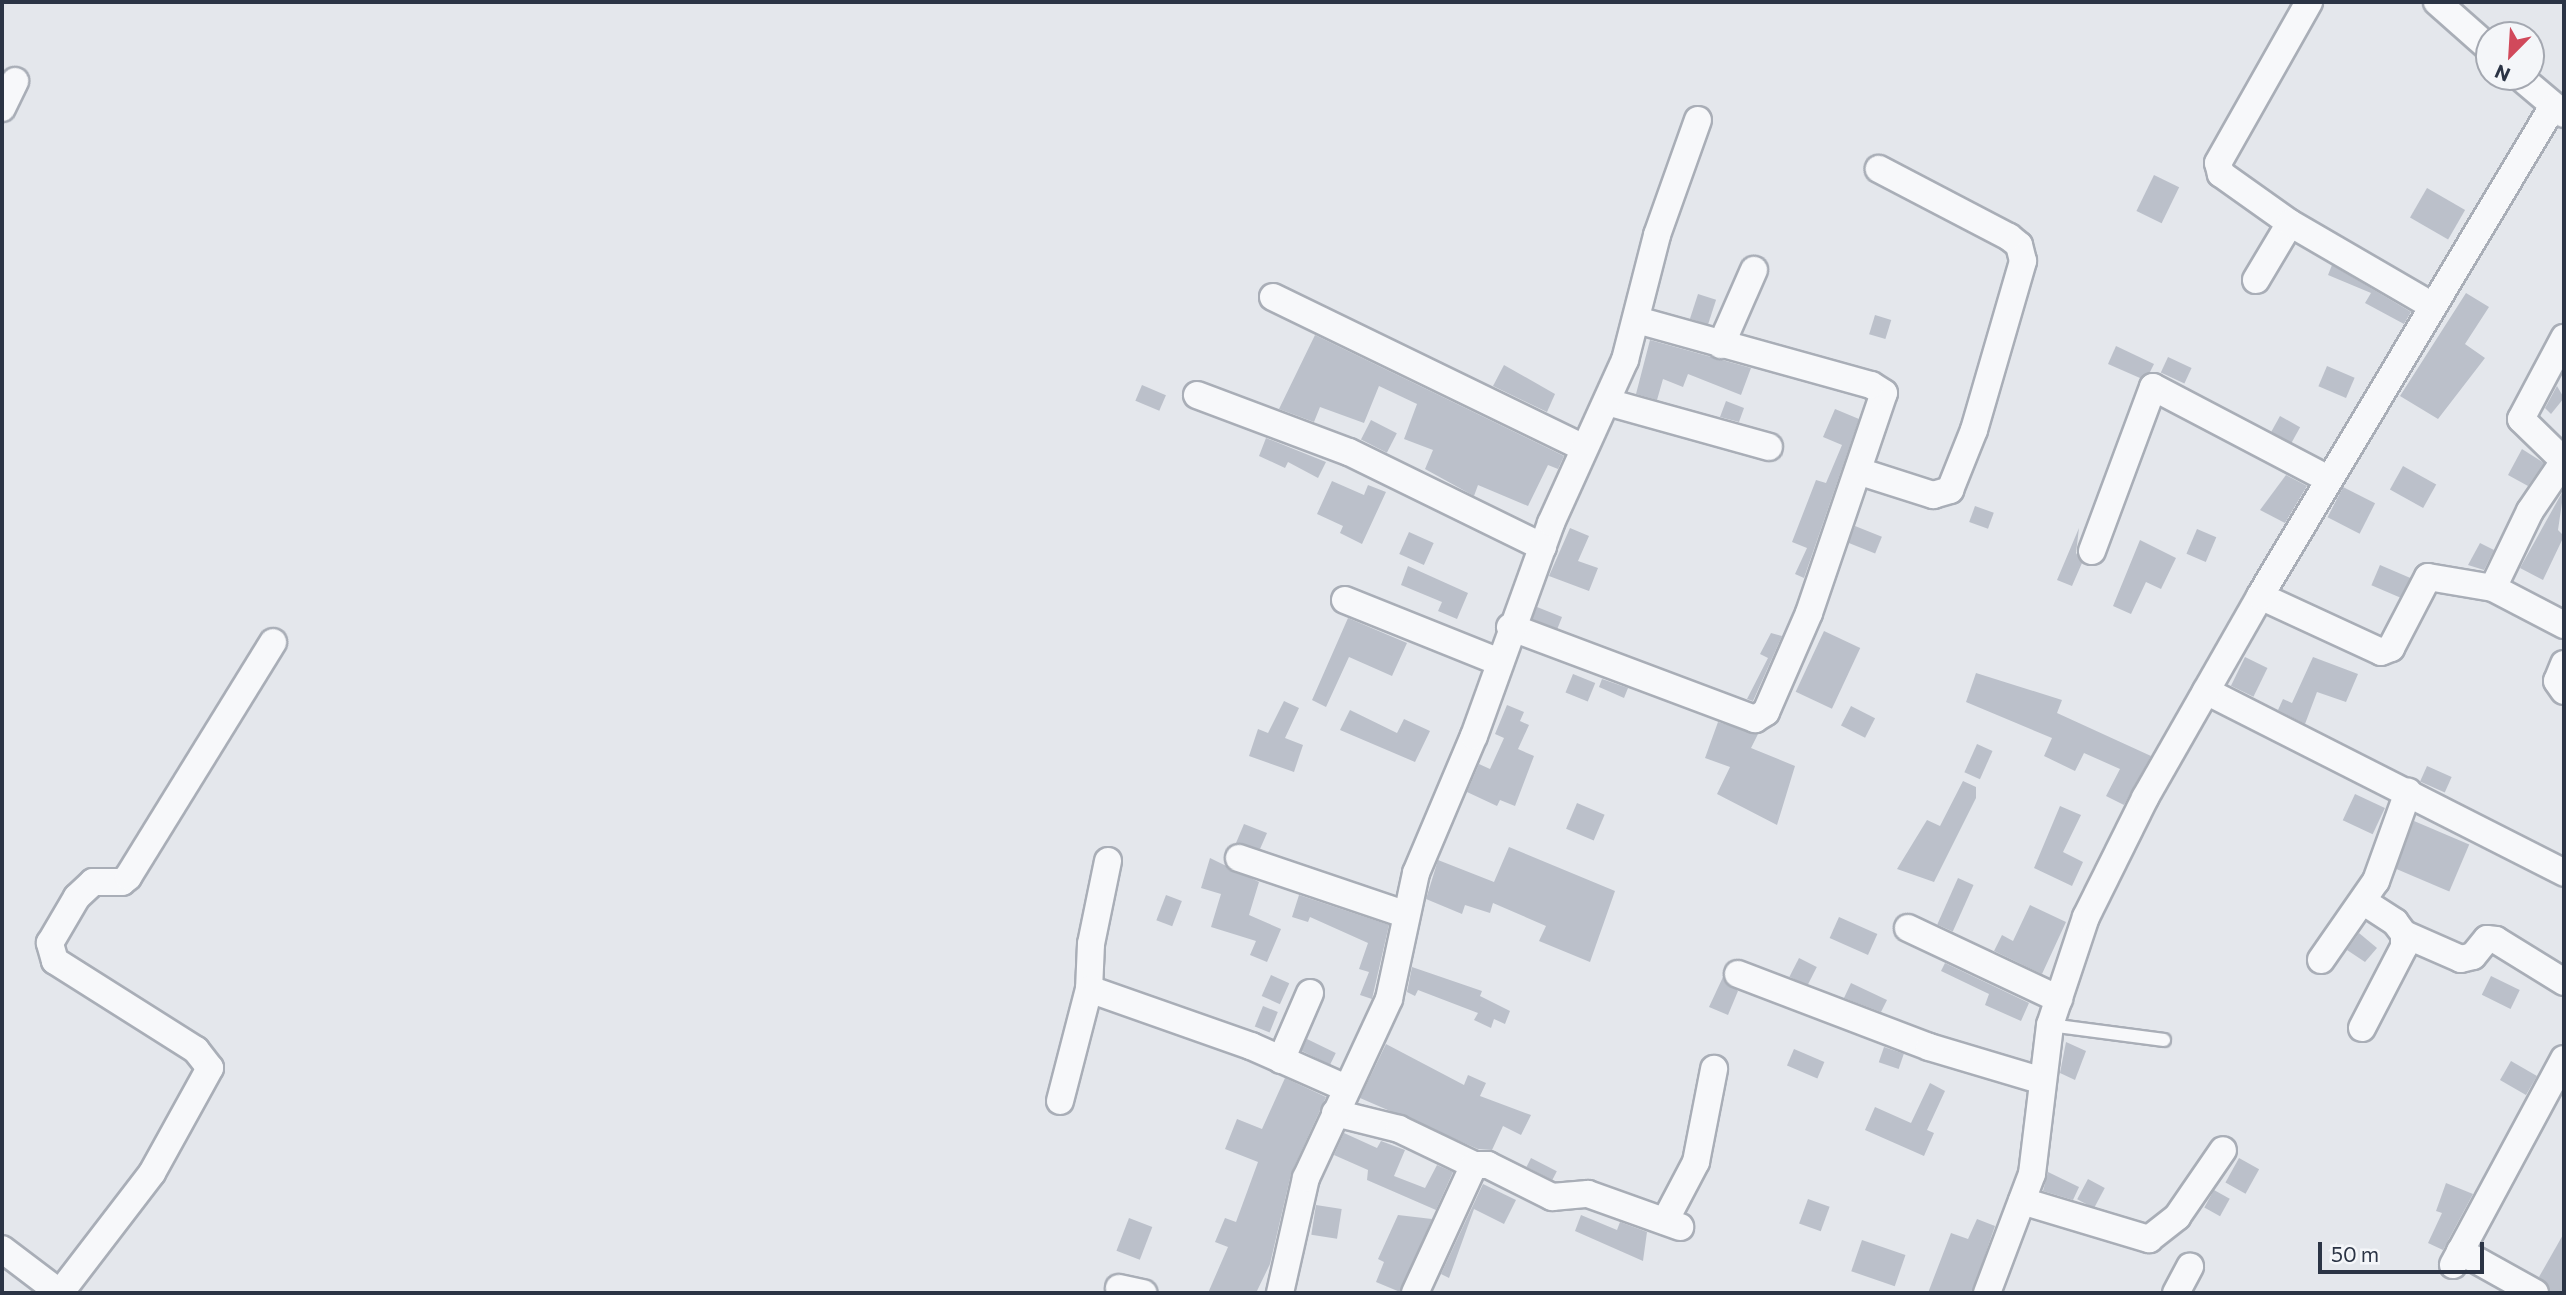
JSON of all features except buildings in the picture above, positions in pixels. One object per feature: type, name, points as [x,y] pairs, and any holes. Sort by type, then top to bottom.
[{"type":"street","points":[[2309,2],[2218,163],[2221,174],[2290,223],[2431,305]]},
{"type":"street","points":[[2437,2],[2475,36]]},
{"type":"street","points":[[2,108],[15,82]]},
{"type":"street","points":[[1987,1293],[2032,1174],[2040,1080],[2050,1025],[2086,917],[2206,691],[2328,479],[2431,305],[2558,111],[2536,91]]},
{"type":"street","points":[[1280,1293],[1306,1178],[1389,999],[1404,914],[1510,626],[1584,448],[1607,402],[1637,320],[1657,235],[1698,120]]},
{"type":"street","points":[[1861,472],[1933,495],[1950,490],[1974,430],[2023,261],[2019,245],[2010,237],[1879,169]]},
{"type":"street","points":[[2256,280],[2290,223]]},
{"type":"street","points":[[1721,345],[1754,270]]},
{"type":"street","points":[[1273,297],[1584,448]]},
{"type":"street","points":[[1510,626],[1744,716],[1761,717],[1809,612],[1885,400],[1880,388],[1637,320]]},
{"type":"street","points":[[2493,587],[2530,511],[2564,461],[2521,419],[2564,338]]},
{"type":"street","points":[[2092,551],[2153,387],[2328,479]]},
{"type":"street","points":[[1198,395],[1349,452],[1542,547]]},
{"type":"street","points":[[1607,402],[1769,447]]},
{"type":"street","points":[[2260,596],[2381,652],[2391,648],[2428,577],[2493,587],[2564,625]]},
{"type":"street","points":[[1345,600],[1497,662]]},
{"type":"street","points":[[2,1249],[60,1293],[152,1173],[210,1068],[196,1050],[55,961],[50,943],[77,897],[93,882],[122,882],[128,877],[273,642]]},
{"type":"street","points":[[2564,664],[2557,681],[2564,691]]},
{"type":"street","points":[[2206,691],[2564,873]]},
{"type":"street","points":[[2320,960],[2364,902],[2408,792]]},
{"type":"street","points":[[1238,858],[1404,914]]},
{"type":"street","points":[[1060,1101],[1089,989],[1091,944],[1108,861]]},
{"type":"street","points":[[2364,902],[2404,934],[2461,960],[2473,956],[2487,939],[2496,940],[2564,982]]},
{"type":"street","points":[[1909,928],[2059,999]]},
{"type":"street","points":[[2362,1028],[2399,959],[2404,934]]},
{"type":"street","points":[[1738,974],[1929,1048],[2040,1080]]},
{"type":"street","points":[[1089,989],[1281,1060],[1346,1088]]},
{"type":"street","points":[[1281,1060],[1310,993]]},
{"type":"street","points":[[2535,1293],[2457,1258],[2564,1059]]},
{"type":"street","points":[[1335,1113],[1399,1129],[1474,1165],[1488,1165],[1552,1197],[1588,1194],[1672,1224],[1696,1162],[1714,1069]]},
{"type":"street","points":[[2022,1201],[2149,1239],[2177,1217],[2223,1150]]},
{"type":"street","points":[[1415,1293],[1474,1165]]},
{"type":"street","points":[[2176,1293],[2190,1267]]},
{"type":"lane","points":[[2050,1025],[2164,1040]]}]
